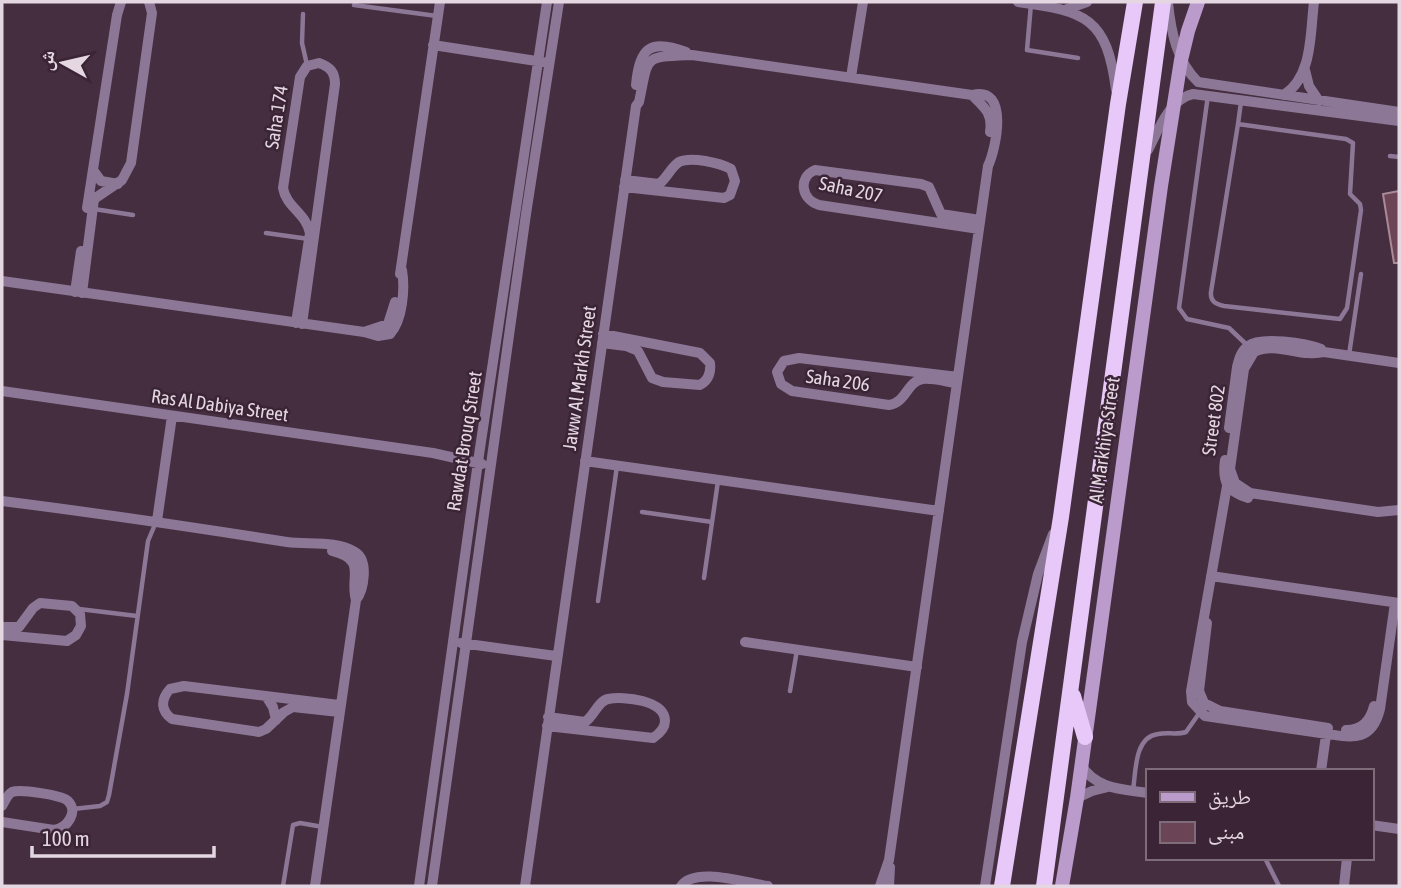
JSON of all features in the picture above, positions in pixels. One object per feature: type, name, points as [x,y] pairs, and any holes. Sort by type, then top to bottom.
[{"type":"highway","name":"Al Markhiya Street","points":[[1002,886],[1061,517],[1118,104],[1135,2]]},
{"type":"highway","name":"Al Markhiya Street","points":[[1044,886],[1139,167],[1165,2]]},
{"type":"highway","points":[[1071,690],[1085,737]]},
{"type":"main road","name":"Al Markhiya Street","points":[[1062,886],[1082,765],[1124,442],[1181,60],[1199,2]]},
{"type":"street","points":[[78,292],[93,170],[121,2]]},
{"type":"street","points":[[78,292],[97,197],[118,184],[125,177],[131,163],[152,13],[149,2]]},
{"type":"street","points":[[2,281],[364,332],[378,337],[390,334],[398,322],[404,281],[402,270],[440,2]]},
{"type":"street","name":"Rawdat Brouq Street","points":[[432,886],[526,214],[545,63],[547,2]]},
{"type":"street","name":"Rawdat Brouq Street","points":[[419,886],[478,459],[545,63],[559,2]]},
{"type":"street","points":[[851,77],[863,2]]},
{"type":"street","points":[[1018,2],[1065,6],[1087,2]]},
{"type":"street","points":[[1165,2],[1181,60],[1198,82],[1399,112]]},
{"type":"street","points":[[1284,95],[1297,84],[1305,69],[1314,2]]},
{"type":"street","points":[[1065,6],[1099,32],[1109,52],[1118,104]]},
{"type":"street","points":[[433,45],[545,63]]},
{"type":"street","name":"Jaww Al Markh Street","points":[[525,886],[636,106],[644,71],[650,61],[661,56],[692,55],[972,95],[985,107],[990,118],[986,160],[988,166],[980,225],[889,859]]},
{"type":"street","name":"Saha 174","points":[[299,323],[320,199],[335,76],[327,66],[319,63],[307,66],[300,77],[283,188],[287,202],[306,220],[310,239]]},
{"type":"street","points":[[1305,69],[1309,86],[1319,101]]},
{"type":"street","points":[[1139,167],[1162,122],[1186,95],[1209,95],[1399,121]]},
{"type":"street","points":[[692,160],[726,166],[734,173],[734,188],[724,198],[680,194],[624,183],[654,184],[663,181],[679,162],[692,160]]},
{"type":"street","points":[[93,170],[101,181],[118,184]]},
{"type":"street","name":"Saha 207","points":[[822,170],[921,184],[929,187],[939,212],[980,225],[919,220],[813,203],[805,194],[806,178],[810,173],[822,170]]},
{"type":"street","points":[[670,173],[680,194]]},
{"type":"street","points":[[297,212],[310,208],[320,199]]},
{"type":"street","points":[[919,220],[929,213],[935,202]]},
{"type":"street","points":[[299,323],[310,239]]},
{"type":"street","points":[[603,338],[660,345],[705,355],[710,363],[708,378],[705,383],[695,385],[657,381],[649,374],[638,351],[603,338]]},
{"type":"street","name":"Street 802","points":[[1205,613],[1227,486],[1224,470],[1240,358],[1248,346],[1255,342],[1276,341],[1316,347],[1324,352]]},
{"type":"street","points":[[644,362],[650,351],[660,345]]},
{"type":"street","name":"Street 802","points":[[1399,363],[1324,352],[1315,354],[1267,348],[1251,355],[1244,369],[1230,470],[1232,479],[1242,489],[1260,495],[1378,512],[1399,510]]},
{"type":"street","name":"Saha 206","points":[[793,358],[895,369],[958,380],[923,379],[914,383],[898,402],[889,405],[792,391],[781,384],[778,372],[784,361],[793,358]]},
{"type":"street","points":[[895,369],[904,379],[906,392]]},
{"type":"street","name":"Ras Al Dabiya Street","points":[[2,391],[493,461]]},
{"type":"street","points":[[157,521],[172,416]]},
{"type":"street","points":[[585,461],[939,511]]},
{"type":"street","points":[[1227,486],[1240,496],[1259,500],[1378,518],[1399,517]]},
{"type":"street","points":[[2,501],[157,521],[302,544],[344,555],[353,562],[356,573],[356,600],[316,886]]},
{"type":"street","name":"Al Markhiya Street","points":[[985,886],[1023,642],[1038,574],[1061,517]]},
{"type":"street","points":[[1205,613],[1191,691],[1192,702],[1200,712],[1219,719],[1327,731],[1354,730],[1367,723],[1372,716],[1394,603],[1211,576]]},
{"type":"street","points":[[2,627],[19,627],[40,603],[66,605],[77,609],[80,614],[81,626],[72,639],[2,635]]},
{"type":"street","points":[[1205,613],[1207,627],[1199,691],[1204,703],[1220,711],[1327,731]]},
{"type":"street","points":[[27,616],[39,639]]},
{"type":"street","points":[[454,642],[556,656]]},
{"type":"street","points":[[745,642],[917,667]]},
{"type":"street","points":[[178,686],[266,696],[339,709],[293,707],[266,729],[252,732],[179,721],[167,716],[163,709],[165,694],[178,686]]},
{"type":"street","points":[[266,696],[273,707],[275,720]]},
{"type":"street","points":[[611,699],[656,704],[663,710],[665,718],[664,727],[653,738],[604,733],[547,722],[585,722],[601,703],[611,699]]},
{"type":"street","points":[[593,714],[604,733]]},
{"type":"street","points":[[1321,769],[1327,731]]},
{"type":"street","points":[[1082,765],[1093,779],[1108,787],[1146,793]]},
{"type":"street","points":[[1077,798],[1108,787]]},
{"type":"street","points":[[2,806],[12,793],[20,791],[63,797],[71,803],[72,809],[67,825],[61,829],[2,822]]},
{"type":"street","points":[[1373,825],[1399,829]]},
{"type":"street","points":[[880,886],[889,859]]},
{"type":"street","points":[[889,859],[889,886]]},
{"type":"street","points":[[1344,886],[1347,860]]},
{"type":"street","points":[[681,886],[692,877],[706,875],[768,886]]},
{"type":"street","points":[[688,886],[713,877]]},
{"type":"lane","points":[[1031,4],[1027,50],[1078,58]]},
{"type":"lane","points":[[354,5],[438,16]]},
{"type":"lane","points":[[303,14],[302,43],[307,66]]},
{"type":"lane","points":[[1209,95],[1178,308],[1187,319],[1229,328],[1248,346]]},
{"type":"lane","points":[[1237,124],[1346,139],[1353,144],[1350,194],[1361,210],[1347,308],[1340,319],[1224,306],[1213,302],[1210,297],[1237,124],[1241,99]]},
{"type":"lane","points":[[1390,156],[1399,157]]},
{"type":"lane","points":[[93,209],[133,215]]},
{"type":"lane","points":[[266,233],[310,239]]},
{"type":"lane","points":[[1349,356],[1361,274]]},
{"type":"lane","points":[[598,601],[617,465]]},
{"type":"lane","points":[[704,578],[718,480]]},
{"type":"lane","points":[[642,512],[712,522]]},
{"type":"lane","points":[[72,809],[100,806],[107,802],[127,694],[148,541],[157,521]]},
{"type":"lane","points":[[77,609],[137,616]]},
{"type":"lane","points":[[790,691],[797,650]]},
{"type":"lane","points":[[1133,791],[1143,742],[1158,734],[1182,733],[1200,712]]},
{"type":"lane","points":[[283,886],[293,825],[300,823],[324,827]]},
{"type":"lane","points":[[1266,860],[1279,886]]},
{"type":"building","points":[[1399,191],[1399,263],[1394,263],[1383,194]]}]
